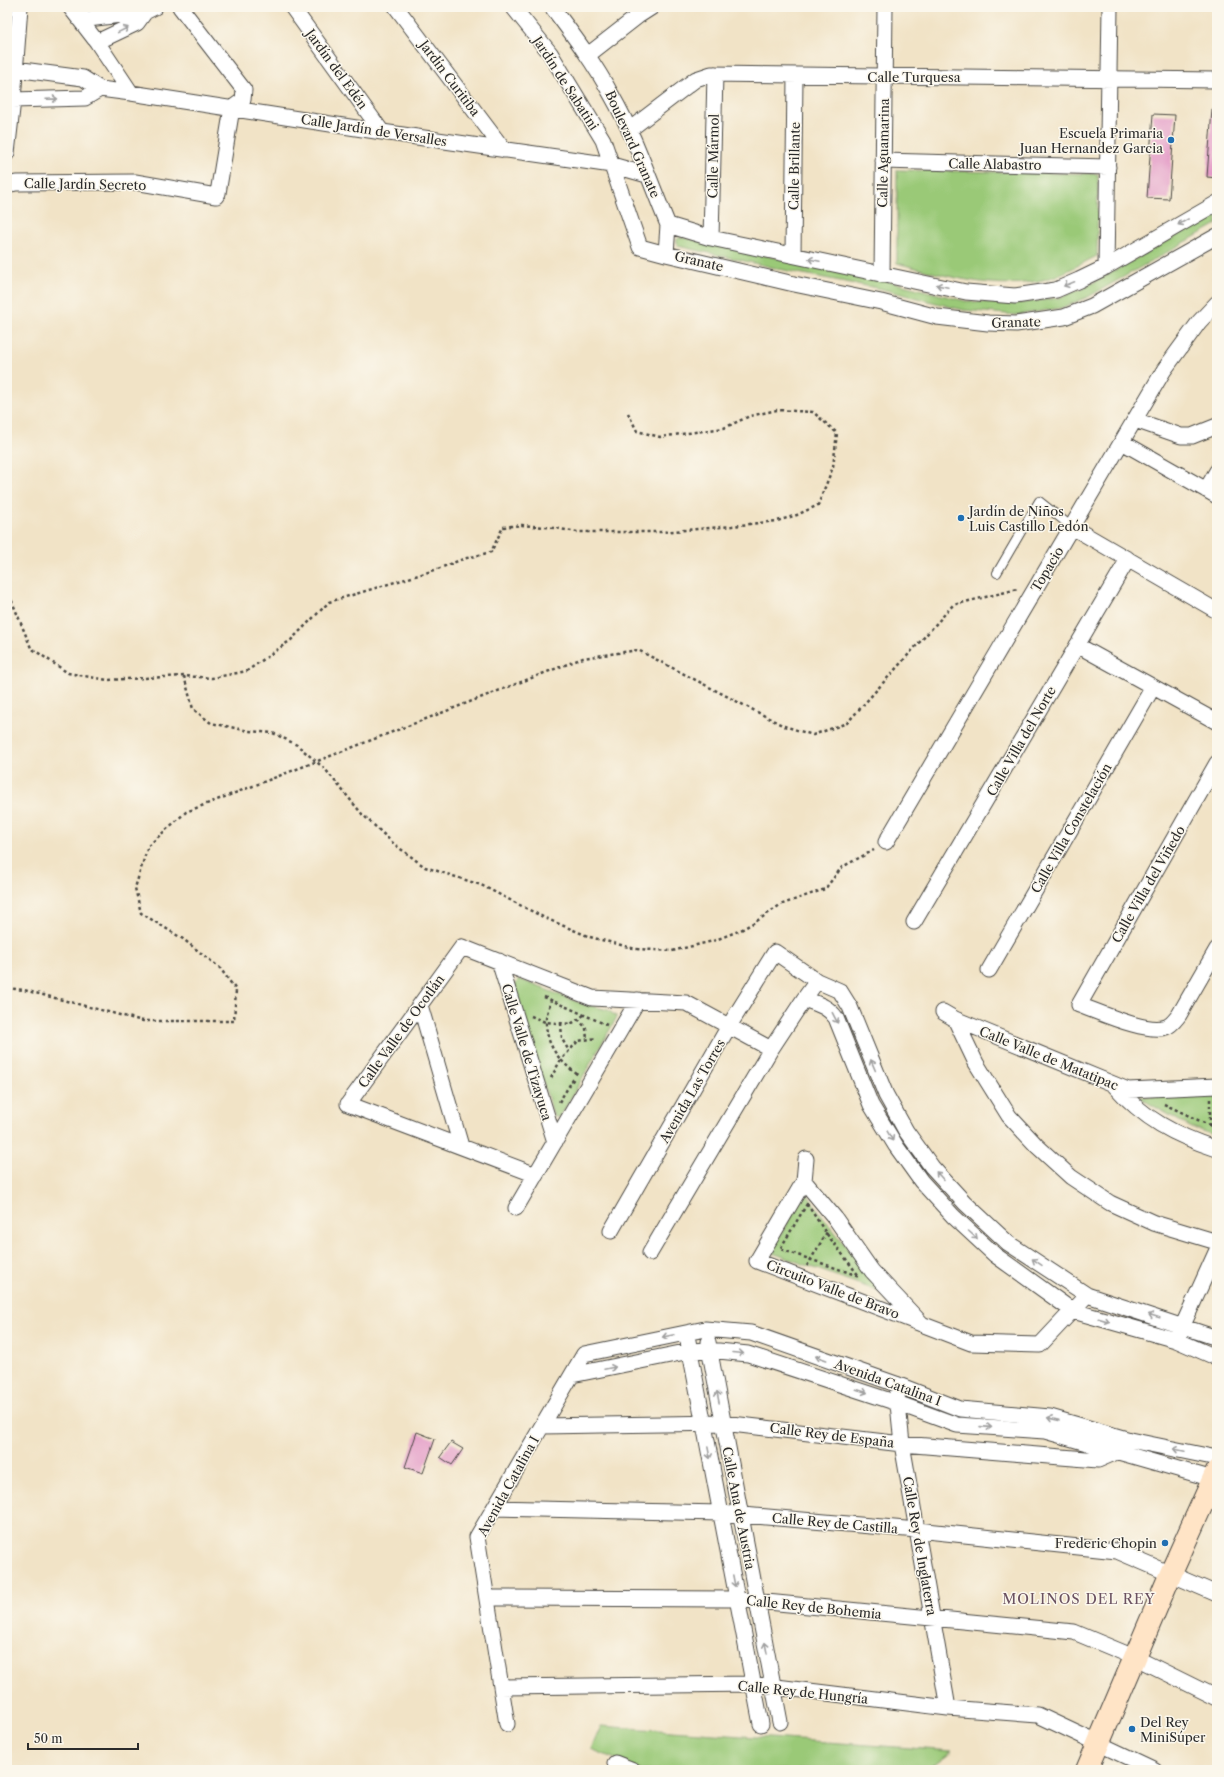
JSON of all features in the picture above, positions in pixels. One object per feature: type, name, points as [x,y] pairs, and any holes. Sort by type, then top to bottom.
[{"type":"street","points":[[7,153],[13,100],[20,7]]},
{"type":"street","points":[[70,7],[97,42],[131,93]]},
{"type":"street","points":[[180,7],[244,90],[243,100],[232,108]]},
{"type":"street","name":"Jardín del Edén","points":[[292,7],[382,132]]},
{"type":"street","name":"Jardín Curitiba","points":[[396,7],[504,150]]},
{"type":"street","name":"Jardín de Sabatini","points":[[513,7],[550,53],[603,140],[640,247],[666,254]]},
{"type":"street","name":"Boulevard Granate","points":[[552,7],[588,55],[613,96],[629,130],[668,225]]},
{"type":"street","points":[[588,55],[652,7]]},
{"type":"street","name":"Calle Aguamarina","points":[[882,274],[884,7]]},
{"type":"street","points":[[1106,267],[1110,7]]},
{"type":"street","points":[[80,20],[150,9]]},
{"type":"street","points":[[97,42],[136,23],[150,9]]},
{"type":"street","name":"Calle Jardín de Versalles","points":[[15,69],[83,78],[100,89],[612,165],[647,175]]},
{"type":"street","name":"Calle Turquesa","points":[[629,130],[696,80],[715,74],[1217,80]]},
{"type":"street","name":"Calle Mármol","points":[[711,238],[715,74]]},
{"type":"street","name":"Calle Brillante","points":[[793,255],[795,76]]},
{"type":"street","points":[[13,100],[85,98],[100,89]]},
{"type":"street","name":"Calle Jardín Secreto","points":[[7,185],[16,183],[135,182],[216,196],[218,193],[232,108]]},
{"type":"street","name":"Calle Alabastro","points":[[883,161],[1108,167]]},
{"type":"street","name":"Granate","points":[[1217,203],[1106,267],[1056,290],[1015,296],[966,292],[711,238],[668,225],[666,254],[794,284],[881,302],[937,317],[988,323],[1016,324],[1064,317],[1092,306],[1217,236]]},
{"type":"street","name":"Topacio","points":[[886,842],[1164,370],[1199,322],[1217,303]]},
{"type":"street","points":[[1135,420],[1181,436],[1192,436],[1217,426]]},
{"type":"street","points":[[1122,442],[1211,493],[1217,471]]},
{"type":"street","points":[[1072,527],[1217,611]]},
{"type":"street","name":"Calle Villa del Norte","points":[[914,922],[1128,559]]},
{"type":"street","points":[[1077,645],[1217,722]]},
{"type":"street","name":"Calle Villa Constelación","points":[[990,970],[1153,687]]},
{"type":"street","name":"Calle Villa del Viñedo","points":[[1217,763],[1079,1005],[1133,1024],[1150,1028],[1166,1027],[1173,1023],[1179,1015],[1217,949]]},
{"type":"street","name":"Calle Valle de Ocotlán","points":[[536,1175],[348,1104],[462,947],[592,998],[686,1003],[771,1049]]},
{"type":"street","name":"Avenida Las Torres","points":[[611,1231],[729,1026],[775,952],[817,981]]},
{"type":"street","name":"Calle Valle de Tizayuca","points":[[499,961],[555,1142]]},
{"type":"street","points":[[650,1253],[771,1049],[817,981],[840,991],[850,1007],[886,1095],[906,1131],[932,1167],[965,1204],[1008,1243],[1087,1296],[1183,1325],[1217,1338]]},
{"type":"street","points":[[804,999],[826,1007],[834,1015],[871,1105],[896,1146],[921,1181],[953,1216],[995,1255],[1073,1311],[1176,1340],[1217,1359]]},
{"type":"street","points":[[516,1208],[638,1000]]},
{"type":"street","points":[[420,1005],[461,1146]]},
{"type":"street","name":"Calle Valle de Matatipac","points":[[1213,1092],[1128,1090],[949,1016],[1009,1116],[1037,1146],[1071,1177],[1110,1203],[1146,1220],[1217,1242]]},
{"type":"street","points":[[1114,1085],[1137,1110],[1160,1125],[1192,1141],[1217,1149]]},
{"type":"street","points":[[871,1105],[886,1095]]},
{"type":"street","points":[[804,1180],[806,1159]]},
{"type":"street","name":"Circuito Valle de Bravo","points":[[920,1323],[872,1271],[835,1218],[804,1180],[757,1260],[971,1343],[1040,1344],[1087,1296]]},
{"type":"street","points":[[953,1216],[965,1204]]},
{"type":"street","points":[[1176,1340],[1217,1250]]},
{"type":"street","name":"Avenida Catalina I","points":[[507,1724],[477,1537],[584,1354],[705,1329],[751,1333],[896,1384],[960,1409],[1050,1418],[1130,1440],[1217,1458]]},
{"type":"street","name":"Calle Ana de Austria","points":[[705,1329],[780,1722]]},
{"type":"street","name":"Calle Ana de Austria","points":[[686,1332],[761,1724]]},
{"type":"street","name":"Avenida Catalina I","points":[[572,1375],[690,1351],[709,1350],[748,1354],[897,1403],[957,1425],[1045,1431],[1120,1452],[1215,1475]]},
{"type":"street","name":"Calle Rey de Inglaterra","points":[[896,1384],[902,1444],[948,1708]]},
{"type":"street","name":"Calle Rey de España","points":[[542,1426],[703,1422],[723,1423],[902,1444],[1098,1460],[1120,1452]]},
{"type":"street","points":[[1120,1452],[1130,1440]]},
{"type":"street","points":[[1087,1770],[1134,1657],[1215,1475]]},
{"type":"street","name":"Calle Rey de Castilla","points":[[494,1508],[740,1514],[917,1530],[1116,1551],[1171,1573],[1217,1594]]},
{"type":"street","name":"Calle Rey de Bohemia","points":[[487,1598],[737,1599],[1074,1632],[1134,1657],[1217,1698]]},
{"type":"street","name":"Calle Rey de Hungría","points":[[501,1687],[753,1684],[948,1708],[1038,1715],[1155,1770]]},
{"type":"street","points":[[615,1763],[632,1770]]},
{"type":"lane","points":[[997,573],[1039,501],[1072,527]]},
{"type":"path","points":[[7,589],[31,648],[68,673],[107,680],[184,676],[212,678],[247,671],[291,640],[329,602],[435,570],[463,559],[491,552],[503,527],[528,526],[555,528],[577,532],[662,532],[776,521],[797,515],[818,505],[833,467],[837,433],[813,412],[777,410],[750,416],[724,428],[660,437],[637,431],[628,413]]},
{"type":"path","points":[[7,988],[24,990],[142,1021],[234,1021],[236,990],[220,968],[183,940],[142,914],[135,888],[148,846],[186,812],[583,658],[638,650],[784,726],[813,735],[847,723],[953,604],[1038,585]]},
{"type":"path","points":[[184,676],[193,708],[211,724],[249,731],[273,733],[298,745],[325,769],[362,814],[394,844],[425,867],[481,885],[545,918],[590,937],[636,948],[672,951],[713,941],[741,930],[780,905],[825,889],[842,867],[886,842]]},
{"type":"path","points":[[556,983],[545,1022],[550,1043],[560,1060],[589,1084]]},
{"type":"path","points":[[538,994],[620,1031]]},
{"type":"path","points":[[527,1014],[545,1022],[571,1024],[585,1015]]},
{"type":"path","points":[[578,1019],[586,1028],[587,1040]]},
{"type":"path","points":[[560,1023],[562,1039],[569,1051]]},
{"type":"path","points":[[548,1084],[560,1060],[578,1041],[597,1038]]},
{"type":"path","points":[[1147,1090],[1158,1100],[1210,1127],[1217,1129]]},
{"type":"path","points":[[1210,1127],[1213,1092]]},
{"type":"path","points":[[807,1204],[826,1233],[859,1276],[811,1259],[780,1249],[807,1204]]},
{"type":"path","points":[[801,1276],[835,1218]]},
{"type":"green space","points":[[897,170],[1098,174],[1097,256],[1053,277],[1038,281],[1002,284],[967,280],[897,263]]},
{"type":"green space","points":[[1217,213],[1217,224],[1088,297],[1061,308],[1016,315],[963,310],[882,289],[793,272],[678,246],[676,240],[680,237],[884,280],[965,301],[1015,304],[1058,298],[1084,288]]},
{"type":"green space","points":[[519,979],[580,1003],[608,1010],[617,1017],[560,1117],[554,1117],[514,987]]},
{"type":"green space","points":[[1217,1093],[1217,1136],[1190,1127],[1138,1097]]},
{"type":"green space","points":[[806,1192],[845,1245],[889,1295],[770,1252]]},
{"type":"green space","points":[[601,1726],[953,1751],[927,1770],[642,1770],[591,1749]]},
{"type":"building","points":[[1212,109],[1217,109],[1217,178],[1207,177]]},
{"type":"building","points":[[1153,114],[1175,115],[1169,199],[1147,198]]},
{"type":"building","points":[[417,1432],[435,1439],[423,1473],[405,1467]]},
{"type":"building","points":[[451,1442],[463,1449],[452,1465],[440,1457]]},
{"type":"place","name":"Escuela Primaria Juan Hernandez Garcia","points":[[1171,140]]},
{"type":"place","name":"Jardín de Niños Luis Castillo Ledón","points":[[961,518]]},
{"type":"place","name":"Frederic Chopin","points":[[1165,1543]]},
{"type":"place","name":"Del Rey MiniSúper","points":[[1132,1729]]},
{"type":"district","name":"MOLINOS DEL REY","points":[[1079,1599]]}]
